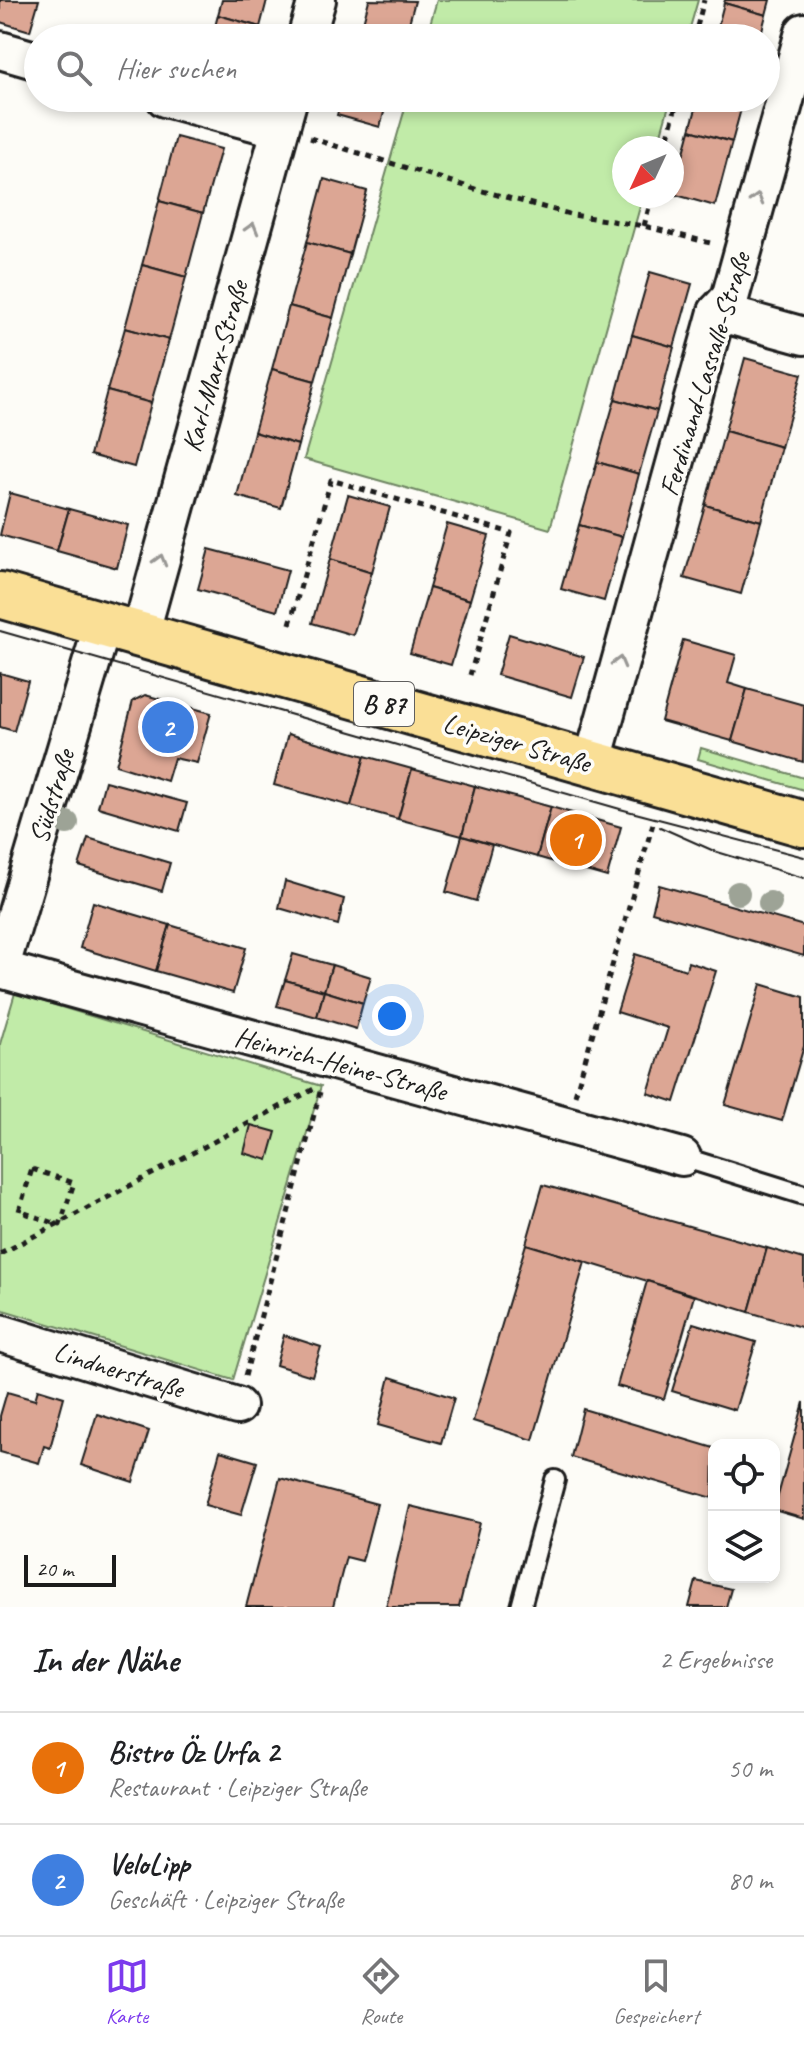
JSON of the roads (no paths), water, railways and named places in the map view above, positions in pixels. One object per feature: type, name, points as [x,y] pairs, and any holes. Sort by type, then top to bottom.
[{"type":"main road","name":"Leipziger Straße","points":[[0,595],[804,824]]},
{"type":"street","points":[[310,24],[317,0]]},
{"type":"street","name":"Ferdinand-Lassalle-Straße","points":[[592,764],[717,312],[730,298],[804,32]]},
{"type":"street","points":[[0,50],[24,57]]},
{"type":"street","points":[[240,112],[293,122]]},
{"type":"street","name":"Karl-Marx-Straße","points":[[122,630],[293,122]]},
{"type":"street","points":[[717,312],[804,336]]},
{"type":"street","name":"Südstraße","points":[[0,969],[122,630]]},
{"type":"street","name":"Heinrich-Heine-Straße","points":[[0,969],[682,1157]]},
{"type":"street","name":"Lindnerstraße","points":[[0,1333],[237,1406]]},
{"type":"lane","points":[[682,1157],[804,1195]]},
{"type":"lane","points":[[521,1607],[555,1480]]},
{"type":"tram line","points":[[0,631],[620,809],[804,857]]},
{"type":"tram line","points":[[660,827],[714,851],[804,878]]},
{"type":"place","name":"VeloLipp","points":[[168,727]]},
{"type":"place","name":"Bistro Öz Urfa 2","points":[[576,840]]}]
